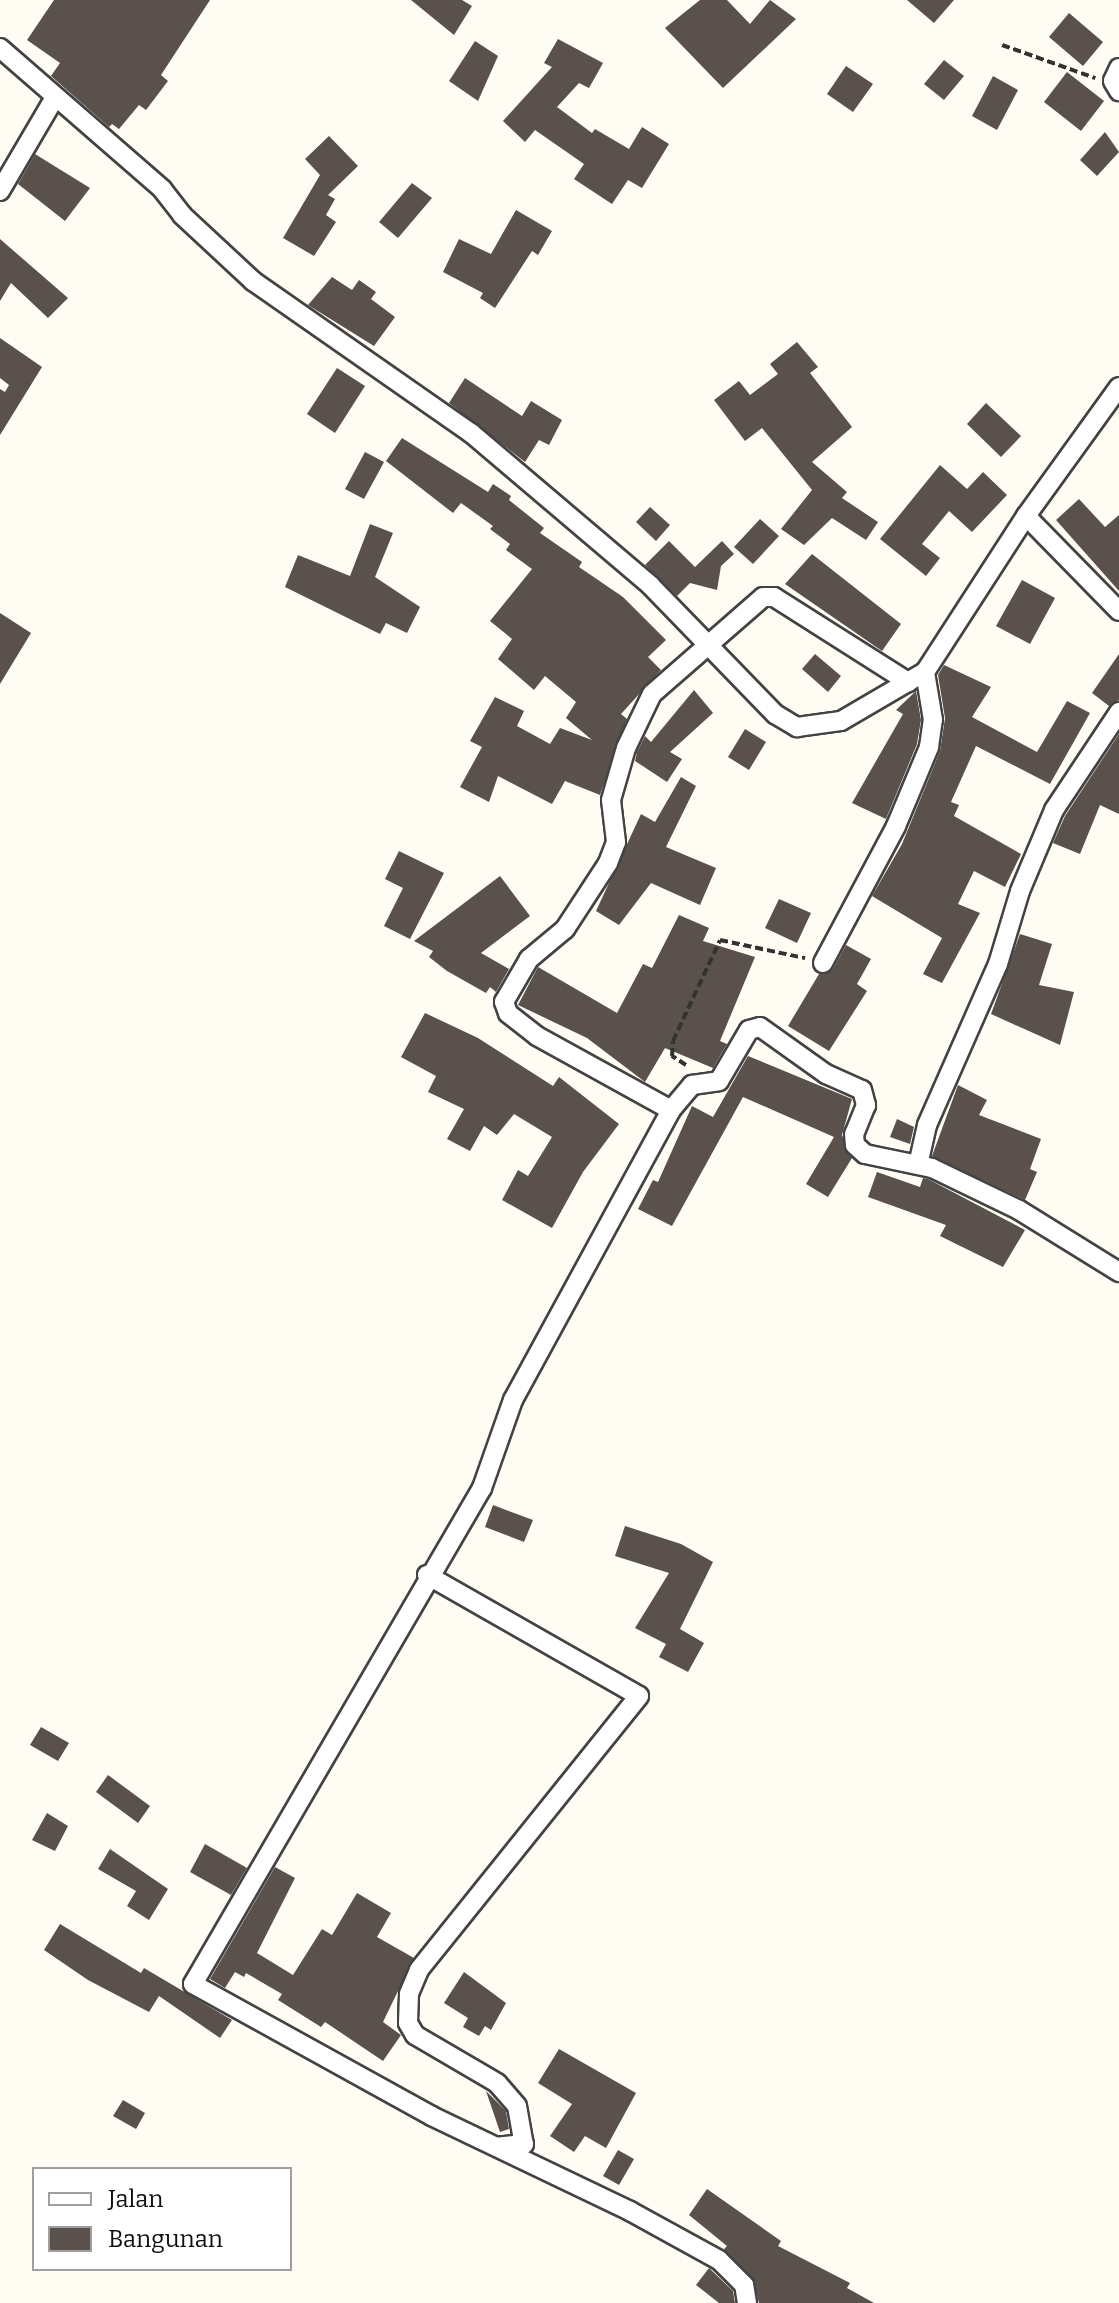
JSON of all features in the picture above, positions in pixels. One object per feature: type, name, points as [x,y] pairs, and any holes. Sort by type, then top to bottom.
[{"type":"street","points":[[0,48],[54,99],[162,189],[182,215],[253,281],[471,433],[650,585],[775,714],[797,727],[841,721],[925,672],[1026,516],[1119,387]]},
{"type":"street","points":[[1117,90],[1119,68]]},
{"type":"street","points":[[0,191],[54,99]]},
{"type":"street","points":[[1026,516],[1119,611]]},
{"type":"street","points":[[671,1110],[537,1036],[508,1013],[504,1002],[529,959],[565,929],[608,863],[616,842],[611,800],[626,748],[652,694],[763,597],[774,597],[908,682]]},
{"type":"street","points":[[823,963],[896,826],[929,747],[933,720],[925,672]]},
{"type":"street","points":[[918,1165],[927,1125],[998,964],[1020,891],[1054,810],[1119,712]]},
{"type":"street","points":[[747,2303],[744,2285],[719,2260],[497,2147],[193,1984],[427,1575],[482,1488],[513,1400],[671,1110],[692,1085],[719,1081],[749,1030],[760,1027],[826,1074],[862,1090],[866,1105],[855,1145],[865,1154],[918,1165],[1019,1210],[1119,1272]]},
{"type":"street","points":[[427,1575],[639,1696],[419,1970],[409,1994],[408,2023],[415,2035],[497,2083],[517,2106],[524,2144],[497,2147]]},
{"type":"path","points":[[1002,45],[1070,66],[1117,90]]},
{"type":"path","points":[[719,1081],[675,1059],[671,1049],[714,946],[728,939],[823,963]]},
{"type":"building","points":[[54,0],[210,0],[161,75],[168,81],[146,110],[139,105],[119,129],[112,124],[109,127],[51,76],[60,63],[27,40]]},
{"type":"building","points":[[411,0],[462,0],[472,6],[454,35]]},
{"type":"building","points":[[700,0],[727,0],[750,24],[770,0],[796,19],[723,88],[665,28]]},
{"type":"building","points":[[907,0],[954,0],[934,23]]},
{"type":"building","points":[[1069,13],[1103,42],[1083,66],[1049,37]]},
{"type":"building","points":[[558,39],[603,63],[589,88],[579,83],[557,107],[592,133],[595,129],[629,149],[642,127],[669,144],[642,188],[628,180],[612,204],[574,179],[584,164],[535,130],[525,142],[503,121],[552,67],[544,63]]},
{"type":"building","points":[[475,41],[498,56],[478,101],[449,81]]},
{"type":"building","points":[[944,60],[964,76],[944,100],[924,84]]},
{"type":"building","points":[[846,66],[873,84],[853,112],[827,94]]},
{"type":"building","points":[[1067,72],[1104,101],[1081,131],[1044,102]]},
{"type":"building","points":[[993,76],[1018,90],[997,130],[972,116]]},
{"type":"building","points":[[1105,132],[1119,152],[1097,176],[1080,160]]},
{"type":"building","points":[[329,136],[358,166],[328,195],[335,199],[326,215],[336,222],[314,256],[283,238],[320,175],[305,159]]},
{"type":"building","points":[[35,154],[90,188],[65,221],[18,184]]},
{"type":"building","points":[[412,183],[432,198],[398,238],[379,222]]},
{"type":"building","points":[[516,210],[552,231],[538,255],[532,251],[495,308],[480,298],[483,293],[443,272],[459,239],[491,254]]},
{"type":"building","points":[[0,239],[68,298],[48,318],[11,283],[0,301]]},
{"type":"building","points":[[332,277],[352,290],[359,280],[376,292],[371,299],[395,317],[374,346],[308,305]]},
{"type":"building","points":[[0,338],[42,367],[0,435],[0,389],[5,392],[9,385],[0,378]]},
{"type":"building","points":[[797,342],[818,367],[810,373],[852,427],[812,462],[847,492],[842,498],[878,522],[866,540],[832,518],[804,545],[781,529],[812,490],[762,428],[745,441],[714,400],[739,381],[750,395],[778,374],[770,364]]},
{"type":"building","points":[[337,368],[365,386],[335,433],[307,414]]},
{"type":"building","points":[[465,378],[522,416],[531,401],[562,420],[549,445],[539,440],[525,462],[449,403]]},
{"type":"building","points":[[986,403],[1021,436],[1001,457],[967,424]]},
{"type":"building","points":[[402,438],[488,492],[493,484],[511,496],[509,500],[544,528],[540,533],[582,562],[579,567],[623,597],[666,640],[648,657],[661,670],[621,714],[627,719],[600,795],[565,781],[552,804],[498,776],[489,802],[460,787],[482,747],[470,741],[495,697],[524,711],[517,726],[550,744],[560,728],[592,740],[566,718],[576,702],[545,676],[534,690],[498,659],[512,639],[490,621],[532,569],[506,550],[510,544],[490,529],[493,526],[461,503],[453,513],[386,461]]},
{"type":"building","points":[[365,452],[384,462],[364,499],[345,489]]},
{"type":"building","points":[[940,465],[967,489],[983,472],[1007,495],[972,532],[949,511],[922,544],[940,558],[926,576],[880,539]]},
{"type":"building","points":[[1079,499],[1105,527],[1119,515],[1119,591],[1056,520]]},
{"type":"building","points":[[650,507],[670,525],[656,541],[636,522]]},
{"type":"building","points":[[760,519],[779,536],[753,564],[734,547]]},
{"type":"building","points":[[370,524],[393,533],[375,577],[420,607],[407,633],[386,623],[380,634],[285,587],[298,555],[350,576]]},
{"type":"building","points":[[669,541],[695,567],[722,541],[734,554],[721,566],[717,590],[690,583],[677,596],[645,565]]},
{"type":"building","points":[[812,554],[901,624],[882,651],[785,584]]},
{"type":"building","points":[[1022,580],[1055,598],[1030,644],[996,626]]},
{"type":"building","points":[[0,613],[31,633],[0,684]]},
{"type":"building","points":[[815,654],[841,676],[828,692],[802,669]]},
{"type":"building","points":[[1119,654],[1119,700],[1109,706],[1092,693]]},
{"type":"building","points":[[944,665],[991,687],[972,717],[1037,752],[1067,701],[1090,713],[1050,784],[976,746],[951,802],[959,805],[954,816],[1021,854],[1005,887],[974,871],[958,904],[980,913],[942,983],[923,974],[942,938],[872,896],[902,844],[940,751],[945,718],[938,675]]},
{"type":"building","points":[[694,690],[713,713],[670,752],[682,759],[667,782],[635,761],[637,752],[645,736],[651,742]]},
{"type":"building","points":[[916,691],[921,720],[917,744],[886,819],[852,803],[903,714],[896,710]]},
{"type":"building","points":[[745,729],[766,742],[749,770],[728,757]]},
{"type":"building","points":[[1119,734],[1119,814],[1100,805],[1080,854],[1053,843],[1065,816]]},
{"type":"building","points":[[681,777],[696,786],[666,847],[716,868],[700,905],[651,883],[619,925],[596,911],[641,814],[655,822]]},
{"type":"building","points":[[399,851],[444,873],[410,939],[384,926],[403,888],[385,879]]},
{"type":"building","points":[[500,876],[530,916],[481,953],[509,969],[496,992],[490,987],[486,993],[447,971],[429,957],[433,951],[414,941]]},
{"type":"building","points":[[779,899],[811,913],[797,943],[765,928]]},
{"type":"building","points":[[679,915],[709,928],[703,941],[755,957],[720,1041],[727,1044],[713,1068],[665,1048],[645,1082],[587,1038],[518,1005],[538,967],[617,1013],[643,964],[652,968]]},
{"type":"building","points":[[1020,934],[1052,944],[1039,985],[1074,992],[1060,1045],[991,1014]]},
{"type":"building","points":[[846,945],[871,959],[857,984],[867,991],[829,1051],[788,1026],[819,974],[833,969]]},
{"type":"building","points":[[425,1013],[478,1038],[553,1086],[559,1077],[619,1124],[583,1172],[552,1228],[502,1200],[518,1170],[528,1176],[552,1137],[514,1114],[497,1135],[484,1126],[470,1151],[447,1139],[464,1109],[428,1092],[436,1076],[401,1057]]},
{"type":"building","points":[[748,1056],[852,1099],[842,1135],[852,1158],[828,1197],[806,1184],[834,1137],[743,1097],[672,1226],[638,1209],[653,1180],[658,1182],[692,1106],[713,1117]]},
{"type":"building","points":[[958,1085],[987,1100],[979,1115],[1041,1139],[1030,1169],[1037,1172],[1025,1200],[932,1156]]},
{"type":"building","points":[[897,1119],[914,1127],[910,1144],[890,1137]]},
{"type":"building","points":[[877,1172],[920,1187],[923,1178],[928,1179],[1025,1230],[1003,1267],[940,1236],[946,1225],[868,1197]]},
{"type":"building","points":[[493,1505],[533,1520],[524,1542],[485,1527]]},
{"type":"building","points":[[625,1526],[681,1544],[713,1562],[680,1629],[704,1643],[688,1672],[659,1657],[666,1644],[635,1628],[669,1573],[615,1556]]},
{"type":"building","points":[[41,1727],[69,1743],[58,1761],[30,1745]]},
{"type":"building","points":[[108,1775],[150,1806],[138,1823],[96,1792]]},
{"type":"building","points":[[47,1813],[68,1826],[55,1851],[32,1840]]},
{"type":"building","points":[[205,1844],[247,1868],[231,1895],[190,1872]]},
{"type":"building","points":[[110,1849],[168,1889],[149,1920],[127,1906],[136,1891],[98,1869]]},
{"type":"building","points":[[275,1867],[295,1878],[257,1953],[293,1975],[322,1929],[332,1935],[357,1893],[391,1913],[377,1937],[414,1958],[383,2022],[401,2035],[383,2061],[325,2022],[321,2027],[278,2000],[282,1994],[246,1973],[244,1977],[235,1972],[225,1988],[210,1979]]},
{"type":"building","points":[[60,1924],[141,1973],[144,1968],[232,2020],[220,2038],[159,1996],[149,2012],[88,1980],[44,1950]]},
{"type":"building","points":[[464,1972],[506,2003],[491,2030],[485,2026],[479,2036],[463,2027],[468,2018],[444,2003]]},
{"type":"building","points":[[559,2049],[636,2093],[606,2148],[585,2136],[574,2152],[550,2136],[572,2104],[538,2083]]},
{"type":"building","points":[[486,2091],[506,2111],[509,2129],[500,2132]]},
{"type":"building","points":[[123,2100],[145,2113],[136,2129],[113,2116]]},
{"type":"building","points":[[618,2150],[634,2159],[619,2185],[603,2176]]},
{"type":"building","points":[[707,2189],[781,2241],[778,2246],[850,2283],[847,2288],[874,2303],[759,2303],[752,2277],[724,2249],[727,2246],[689,2215]]},
{"type":"building","points":[[709,2268],[733,2291],[735,2303],[719,2303],[696,2285]]}]
